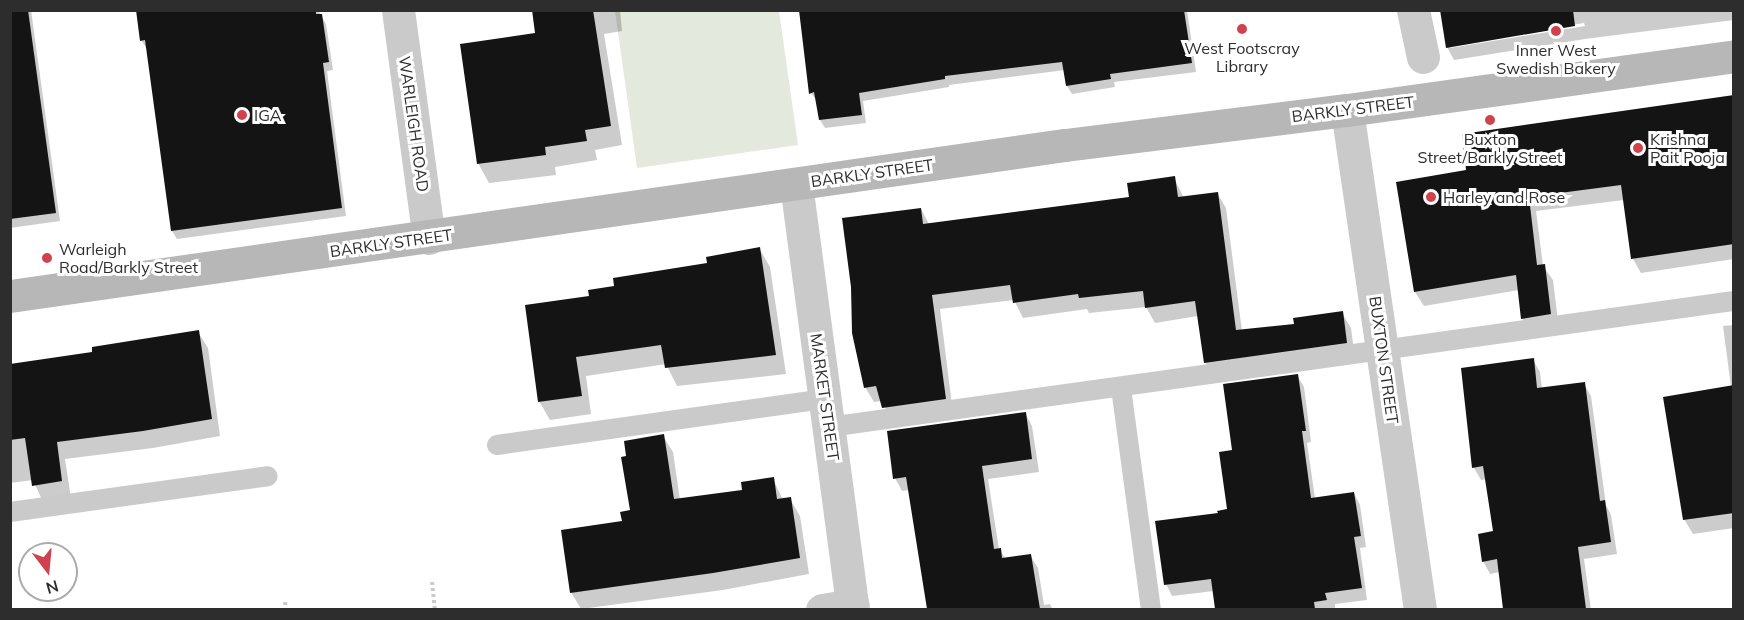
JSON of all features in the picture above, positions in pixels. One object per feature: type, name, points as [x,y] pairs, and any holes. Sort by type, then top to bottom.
[{"type":"street","name":"WARLEIGH ROAD","points":[[398,10],[429,238]]},
{"type":"street","points":[[1413,10],[1423,57]]},
{"type":"street","name":"BARKLY STREET","points":[[10,296],[429,238],[1065,145],[1347,110],[1734,56]]},
{"type":"street","name":"BUXTON STREET","points":[[1347,110],[1420,609]]},
{"type":"street","name":"MARKET STREET","points":[[796,184],[827,413],[843,608]]},
{"type":"lane","points":[[497,445],[827,413],[1121,388],[1734,301]]},
{"type":"lane","points":[[1121,388],[1151,609]]},
{"type":"lane","points":[[10,512],[268,476]]},
{"type":"path","points":[[432,582],[435,609]]},
{"type":"path","points":[[285,602],[286,609]]},
{"type":"shaded area","points":[[615,11],[779,11],[798,145],[637,168]]},
{"type":"building","points":[[10,10],[28,10],[56,213],[10,219]]},
{"type":"building","name":"IGA","points":[[136,10],[316,10],[316,14],[322,14],[329,62],[323,63],[342,208],[171,231],[145,40],[140,41]]},
{"type":"building","points":[[532,10],[593,10],[611,126],[585,130],[587,141],[545,147],[546,155],[477,164],[460,44],[535,33]]},
{"type":"building","points":[[799,10],[1184,10],[1192,63],[1110,74],[1111,79],[1066,86],[1062,62],[945,76],[945,79],[859,93],[862,115],[819,120],[814,92],[809,94]]},
{"type":"building","points":[[1440,10],[1573,10],[1575,26],[1446,48]]},
{"type":"building","points":[[1734,95],[1734,244],[1631,259],[1621,185],[1529,197],[1537,265],[1545,264],[1551,314],[1521,319],[1516,275],[1414,292],[1396,182],[1466,170],[1462,134]]},
{"type":"building","points":[[1175,176],[1178,197],[1218,192],[1236,330],[1294,324],[1293,318],[1343,311],[1347,343],[1204,363],[1195,301],[1145,308],[1143,291],[1079,298],[1078,294],[1013,303],[1010,285],[932,295],[946,399],[882,408],[876,386],[864,388],[852,333],[851,287],[842,218],[921,208],[923,224],[1129,197],[1127,183]]},
{"type":"building","points":[[760,247],[776,355],[665,368],[661,345],[576,357],[582,396],[538,402],[525,305],[589,296],[588,290],[614,286],[613,278],[707,263],[706,257]]},
{"type":"building","points":[[199,330],[212,419],[57,442],[62,481],[32,486],[25,438],[10,440],[10,364],[92,352],[92,347]]},
{"type":"building","points":[[1534,358],[1537,388],[1585,382],[1600,501],[1605,500],[1611,542],[1578,547],[1586,609],[1503,609],[1497,559],[1482,562],[1478,534],[1493,531],[1483,466],[1472,468],[1461,368]]},
{"type":"building","points":[[1298,374],[1306,431],[1302,431],[1311,498],[1354,492],[1361,536],[1354,537],[1362,588],[1325,593],[1327,600],[1314,602],[1315,609],[1215,609],[1211,579],[1164,585],[1155,521],[1218,513],[1217,511],[1227,509],[1219,452],[1232,450],[1223,384]]},
{"type":"building","points":[[1734,385],[1734,513],[1683,520],[1663,397]]},
{"type":"building","points":[[1026,412],[1032,459],[982,466],[994,549],[1001,548],[1002,558],[1031,554],[1040,609],[927,609],[906,477],[893,479],[887,431]]},
{"type":"building","points":[[664,434],[674,499],[742,490],[741,482],[774,477],[777,499],[791,497],[800,558],[570,593],[561,530],[622,521],[620,512],[630,510],[621,457],[626,456],[624,441]]},
{"type":"place","name":"West Footscray Library","points":[[1242,29]]},
{"type":"place","name":"Inner West Swedish Bakery","points":[[1556,31]]},
{"type":"place","name":"IGA","points":[[242,115]]},
{"type":"place","name":"Buxton Street/Barkly Street","points":[[1490,120]]},
{"type":"place","name":"Krishna Pait Pooja","points":[[1638,148]]},
{"type":"place","name":"Harley and Rose","points":[[1431,197]]},
{"type":"place","name":"Warleigh Road/Barkly Street","points":[[47,258]]}]
